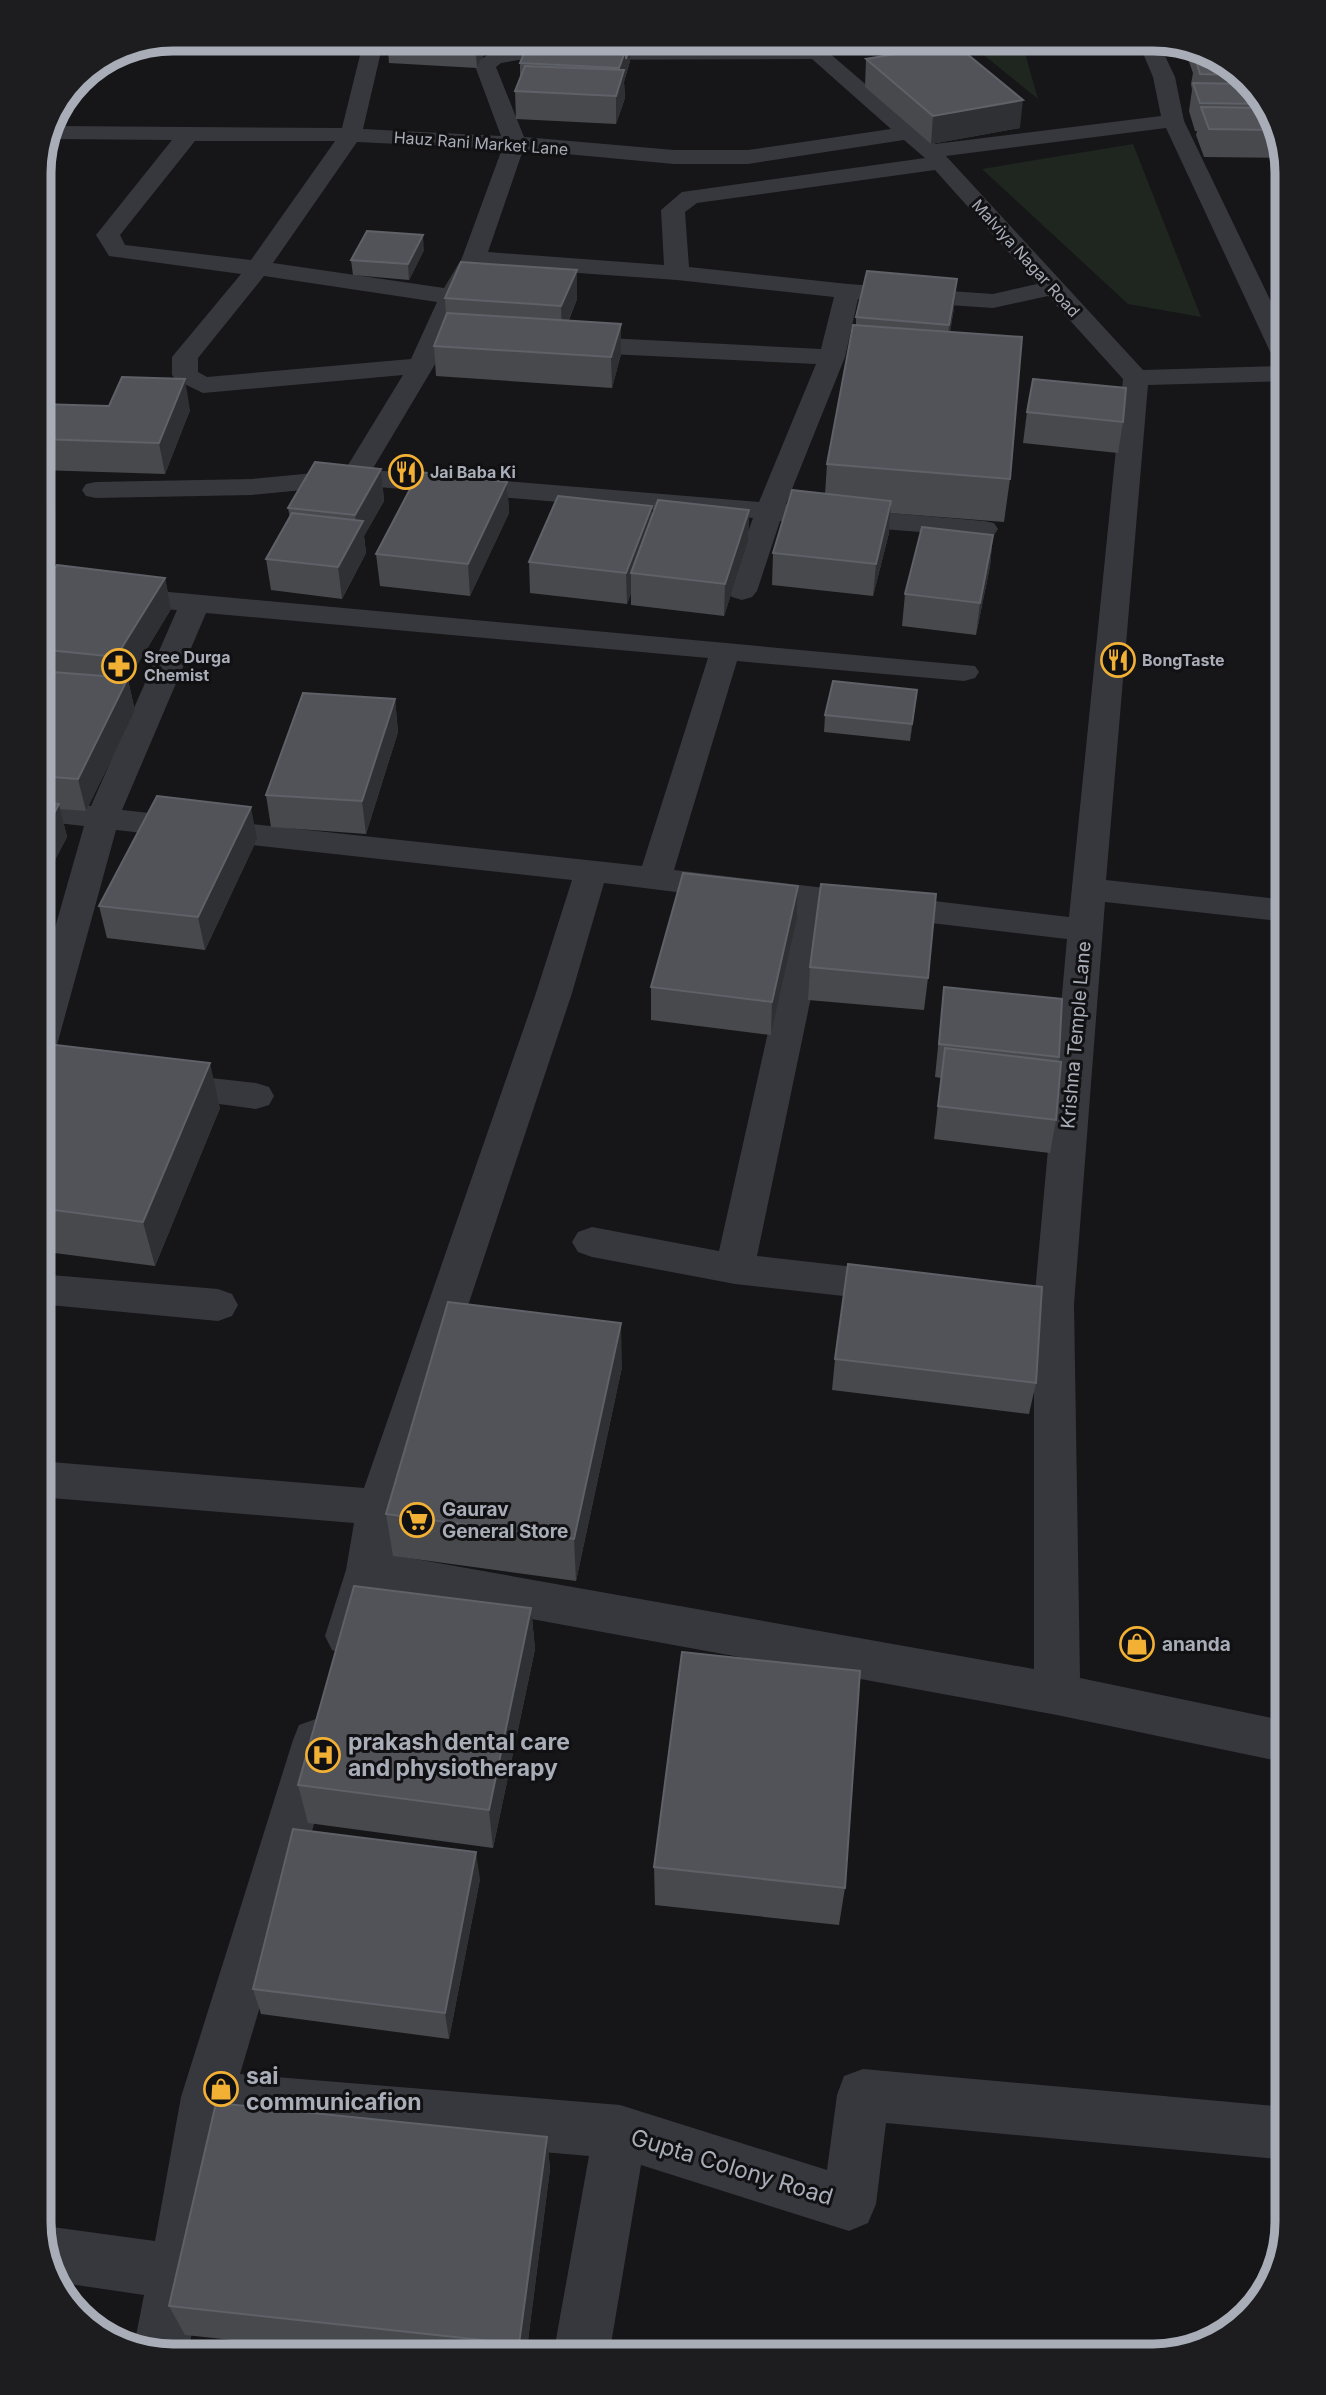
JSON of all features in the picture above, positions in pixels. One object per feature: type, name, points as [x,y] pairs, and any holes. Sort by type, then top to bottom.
[{"type":"street","points":[[371,51],[351,135],[257,269],[185,357],[185,375],[203,386],[421,366]]},
{"type":"street","points":[[354,477],[421,366],[452,297],[474,258],[515,143],[485,66],[495,58],[518,54],[632,51]]},
{"type":"street","name":"Malviya Nagar Road","points":[[815,51],[935,157],[1136,378]]},
{"type":"street","points":[[1152,51],[1164,77],[1173,121],[1275,335]]},
{"type":"street","points":[[1164,77],[1189,77]]},
{"type":"street","points":[[677,273],[673,210],[690,197],[1173,121]]},
{"type":"street","name":"Hauz Rani Market Lane","points":[[58,133],[351,135],[515,143],[674,157],[748,157],[906,133]]},
{"type":"street","points":[[189,134],[108,235],[117,251],[335,278],[452,297]]},
{"type":"street","points":[[746,190],[748,157]]},
{"type":"street","points":[[474,258],[677,273],[848,291],[993,302],[1054,287]]},
{"type":"street","points":[[742,591],[769,512],[832,357],[848,291]]},
{"type":"street","points":[[433,337],[461,338]]},
{"type":"street","points":[[543,342],[832,357]]},
{"type":"street","points":[[1136,378],[1275,373]]},
{"type":"street","name":"Krishna Temple Lane","points":[[1057,1693],[1054,1304],[1085,930],[1136,378]]},
{"type":"street","points":[[96,490],[252,487],[354,477],[984,529]]},
{"type":"street","points":[[51,590],[964,672]]},
{"type":"street","points":[[51,1031],[103,817],[140,700],[195,603]]},
{"type":"street","points":[[655,879],[725,652]]},
{"type":"street","points":[[51,812],[591,871],[1085,930]]},
{"type":"street","points":[[162,2344],[207,2096],[368,1570],[379,1507],[554,993],[591,871]]},
{"type":"street","points":[[1090,889],[1275,910]]},
{"type":"street","points":[[735,1269],[816,897]]},
{"type":"street","points":[[134,1083],[256,1096]]},
{"type":"street","points":[[593,1242],[735,1269],[929,1290]]},
{"type":"street","points":[[51,1290],[218,1305]]},
{"type":"street","points":[[1013,1300],[1054,1304]]},
{"type":"street","points":[[51,1480],[379,1507]]},
{"type":"street","points":[[368,1570],[1057,1693],[1275,1739]]},
{"type":"street","name":"Gupta Colony Road","points":[[207,2096],[620,2132],[849,2204],[863,2095],[1275,2133]]},
{"type":"street","points":[[583,2344],[620,2132]]},
{"type":"street","points":[[56,2255],[177,2272]]},
{"type":"shaded area","points":[[979,51],[1024,51],[1038,99]]},
{"type":"shaded area","points":[[1133,144],[1201,317],[1128,304],[982,169]]},
{"type":"building","points":[[525,51],[625,51],[619,68],[520,63]]},
{"type":"building","points":[[913,51],[964,51],[1023,100],[933,116],[866,59]]},
{"type":"building","points":[[1195,58],[1226,75],[1200,74]]},
{"type":"building","points":[[525,66],[624,70],[616,96],[515,91]]},
{"type":"building","points":[[1193,83],[1237,84],[1253,104],[1200,103]]},
{"type":"building","points":[[1201,107],[1256,108],[1267,130],[1209,129]]},
{"type":"building","points":[[367,231],[423,235],[408,264],[351,260]]},
{"type":"building","points":[[461,262],[577,270],[561,306],[445,298]]},
{"type":"building","points":[[867,271],[957,279],[949,325],[856,317]]},
{"type":"building","points":[[447,313],[621,324],[611,357],[434,346]]},
{"type":"building","points":[[853,325],[1022,337],[1010,479],[827,464]]},
{"type":"building","points":[[122,377],[185,379],[159,443],[51,439],[51,404],[109,406]]},
{"type":"building","points":[[1033,379],[1126,388],[1123,422],[1027,412]]},
{"type":"building","points":[[315,462],[381,469],[355,515],[288,508]]},
{"type":"building","points":[[419,472],[507,482],[468,564],[376,554]]},
{"type":"building","points":[[792,490],[891,501],[876,564],[773,553]]},
{"type":"building","points":[[558,496],[652,506],[626,573],[529,562]]},
{"type":"building","points":[[658,500],[749,510],[725,584],[631,573]]},
{"type":"building","points":[[292,513],[363,521],[338,567],[266,559]]},
{"type":"building","points":[[922,527],[993,535],[980,603],[905,594]]},
{"type":"building","points":[[57,565],[165,578],[116,657],[51,650],[51,574]]},
{"type":"building","points":[[51,672],[128,678],[78,779],[51,777]]},
{"type":"building","points":[[833,681],[917,690],[912,724],[825,715]]},
{"type":"building","points":[[303,693],[395,699],[362,801],[266,795]]},
{"type":"building","points":[[157,796],[251,807],[198,917],[99,906]]},
{"type":"building","points":[[51,803],[59,804],[51,819]]},
{"type":"building","points":[[683,873],[798,886],[772,1002],[651,987]]},
{"type":"building","points":[[821,884],[936,894],[928,978],[810,967]]},
{"type":"building","points":[[944,987],[1062,999],[1059,1057],[939,1044]]},
{"type":"building","points":[[51,1044],[210,1063],[143,1222],[51,1210]]},
{"type":"building","points":[[945,1048],[1061,1062],[1056,1120],[938,1106]]},
{"type":"building","points":[[848,1264],[1042,1287],[1036,1383],[835,1359]]},
{"type":"building","points":[[448,1302],[621,1323],[574,1539],[386,1514]]},
{"type":"building","points":[[354,1586],[531,1608],[489,1810],[298,1785]]},
{"type":"building","points":[[682,1652],[860,1671],[845,1888],[654,1867]]},
{"type":"building","points":[[293,1829],[476,1852],[445,2013],[253,1989]]},
{"type":"building","points":[[216,2103],[547,2137],[519,2344],[169,2306]]},
{"type":"place","name":"Jai Baba Ki","points":[[406,472]]},
{"type":"place","name":"BongTaste","points":[[1118,660]]},
{"type":"place","name":"Sree Durga Chemist","points":[[119,666]]},
{"type":"place","name":"Gaurav General Store","points":[[417,1520]]},
{"type":"place","name":"ananda","points":[[1137,1644]]},
{"type":"place","name":"prakash dental care and physiotherapy","points":[[323,1755]]},
{"type":"place","name":"sai communicafion","points":[[221,2089]]}]
